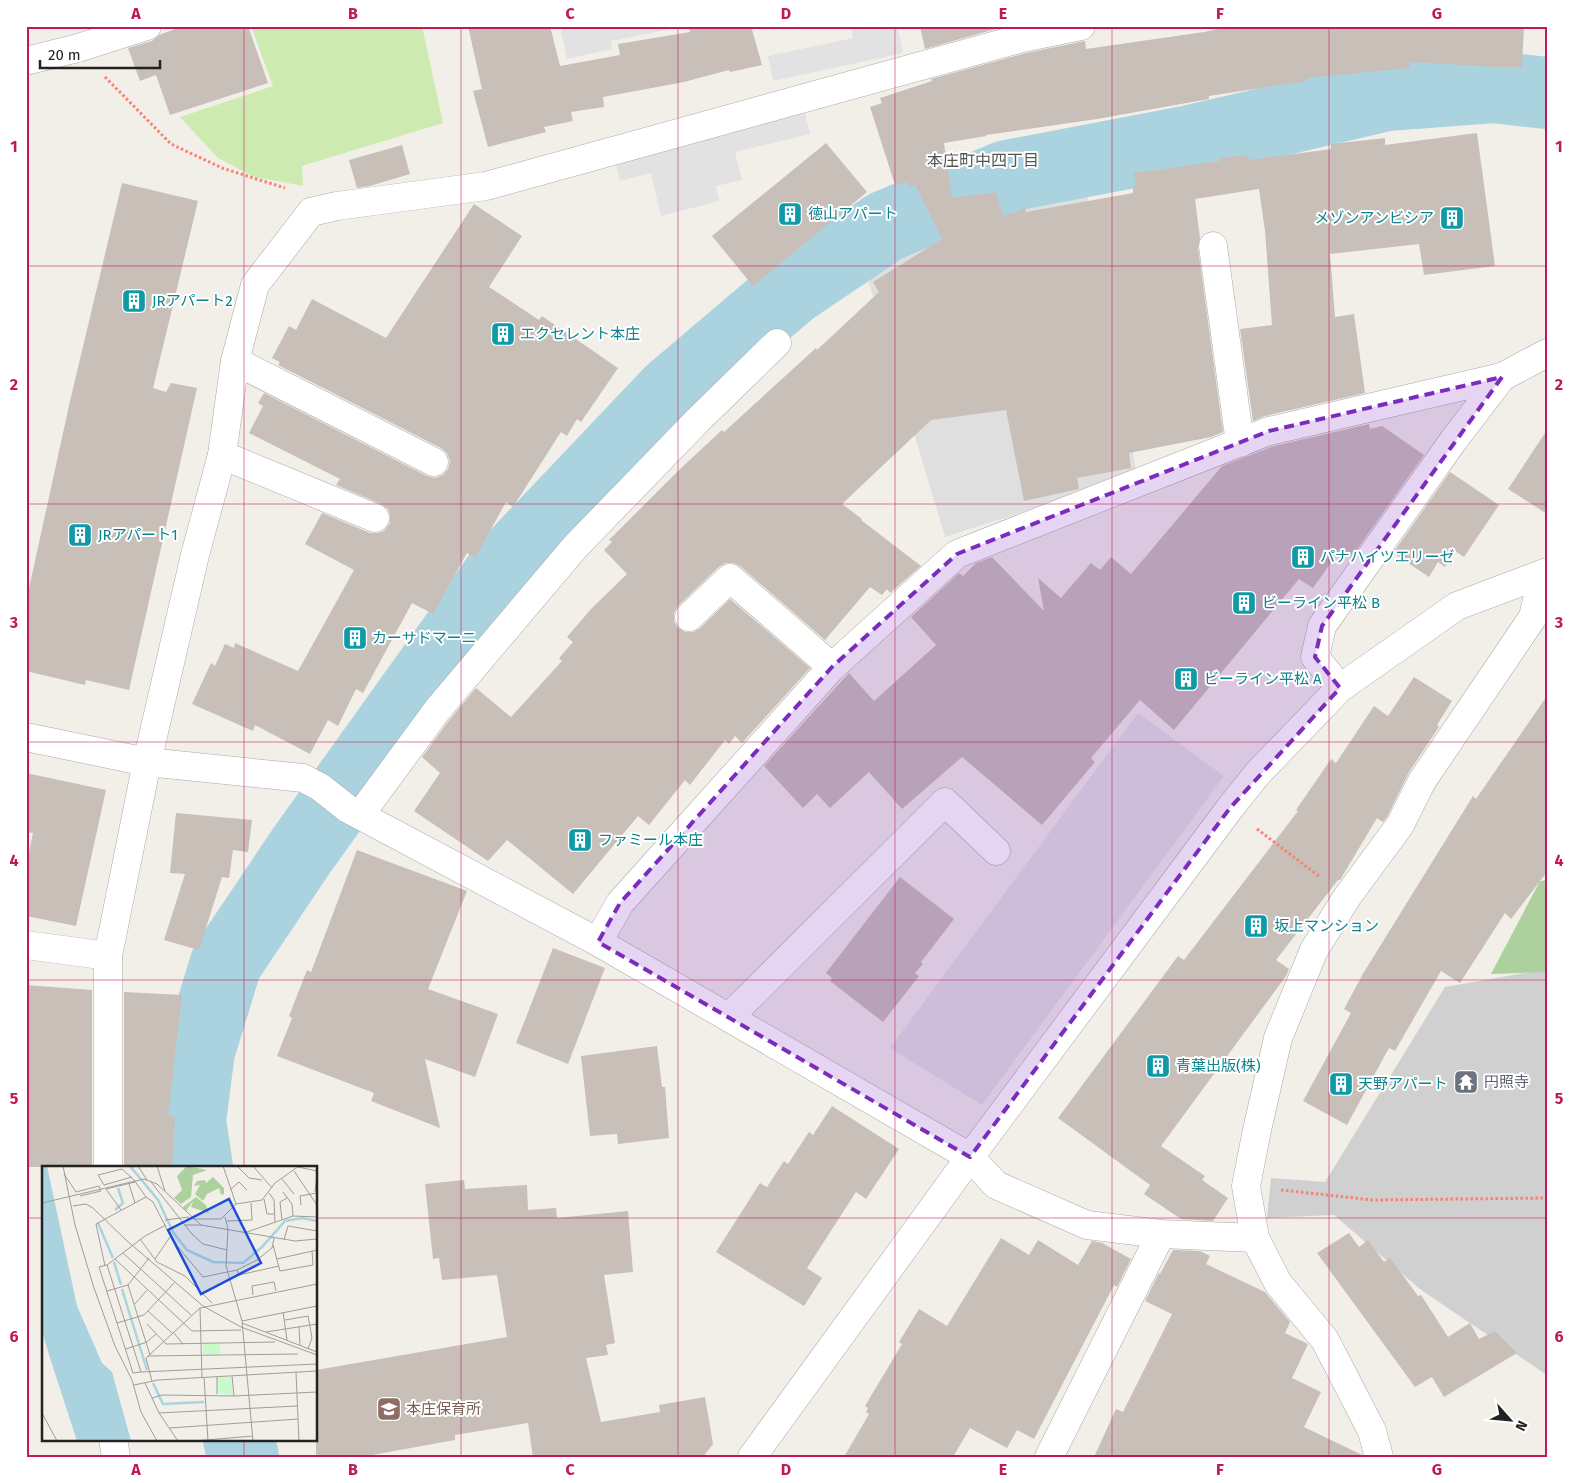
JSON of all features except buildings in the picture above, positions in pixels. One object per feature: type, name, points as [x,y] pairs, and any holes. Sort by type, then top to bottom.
[{"type":"street","points":[[26,61],[78,48],[147,26]]},
{"type":"street","points":[[108,1166],[108,956],[147,762],[194,555],[222,454],[235,361],[255,285],[311,212],[338,206],[486,186],[1022,38],[1081,26]]},
{"type":"street","points":[[1213,246],[1240,443]]},
{"type":"street","points":[[354,812],[575,547],[698,419],[777,343]]},
{"type":"street","points":[[598,942],[620,903],[832,667],[957,554],[1269,431],[1502,376],[1547,353]]},
{"type":"street","points":[[235,361],[434,462]]},
{"type":"street","points":[[1340,688],[1315,657],[1322,626],[1453,441],[1502,376]]},
{"type":"street","points":[[222,454],[375,518]]},
{"type":"street","points":[[765,1451],[970,1157],[1258,773],[1340,688],[1457,606],[1545,573]]},
{"type":"street","points":[[1379,1457],[1372,1431],[1325,1340],[1278,1283],[1255,1238],[1246,1186],[1278,1038],[1314,950],[1346,896],[1400,825],[1422,781],[1533,617],[1545,573]]},
{"type":"street","points":[[689,617],[730,578],[832,667]]},
{"type":"street","points":[[26,737],[147,762],[302,778],[320,787],[354,812],[598,942],[970,1157],[996,1185],[1087,1225],[1161,1234],[1255,1238]]},
{"type":"street","points":[[729,1017],[945,802],[996,851]]},
{"type":"street","points":[[26,945],[108,956]]},
{"type":"street","points":[[1049,1457],[1161,1234]]},
{"type":"street","points":[[113,1440],[116,1457]]},
{"type":"path","points":[[78,48],[172,144],[222,168],[287,189]]},
{"type":"path","points":[[1230,808],[1346,896]]},
{"type":"path","points":[[1246,1186],[1373,1200],[1547,1198]]},
{"type":"highlighted area","points":[[1502,377],[1322,626],[1315,657],[1340,688],[1230,808],[970,1157],[598,942],[620,903],[832,667],[957,554],[1269,431]]},
{"type":"shaded area","points":[[560,26],[676,26],[676,28],[611,41],[612,49],[567,59]]},
{"type":"shaded area","points":[[851,26],[897,26],[903,53],[773,81],[768,56],[853,38]]},
{"type":"shaded area","points":[[804,109],[810,134],[735,152],[742,180],[716,186],[719,201],[661,216],[651,173],[620,181],[614,156]]},
{"type":"shaded area","points":[[1086,188],[1137,475],[945,537],[866,273],[930,237]]},
{"type":"shaded area","points":[[1138,713],[1224,776],[982,1105],[890,1048]]},
{"type":"shaded area","name":"円照寺","points":[[1547,969],[1547,1375],[1421,1290],[1334,1215],[1267,1218],[1271,1178],[1325,1182],[1445,987]]},
{"type":"green space","points":[[251,26],[422,26],[443,123],[302,166],[303,186],[252,176],[218,158],[180,117],[273,86]]},
{"type":"green space","points":[[1547,880],[1547,972],[1491,974],[1540,881]]},
{"type":"waterway","points":[[197,1166],[190,1121],[199,1051],[226,963],[302,850],[504,568],[670,393],[791,290],[886,226],[1007,176],[1190,141],[1387,95],[1493,87],[1547,93]]},
{"type":"waterway","points":[[239,1440],[243,1457]]},
{"type":"place","name":"徳山アパート","points":[[790,214]]},
{"type":"place","name":"メゾンアンビシア","points":[[1452,218]]},
{"type":"place","name":"JRアパート2","points":[[134,301]]},
{"type":"place","name":"エクセレント本庄","points":[[503,334]]},
{"type":"place","name":"JRアパート1","points":[[80,535]]},
{"type":"place","name":"パナハイツエリーゼ","points":[[1303,557]]},
{"type":"place","name":"ビーライン平松 B","points":[[1244,603]]},
{"type":"place","name":"カーサドマーニ","points":[[355,638]]},
{"type":"place","name":"ビーライン平松 A","points":[[1186,679]]},
{"type":"place","name":"ファミール本庄","points":[[580,840]]},
{"type":"place","name":"坂上マンション","points":[[1256,926]]},
{"type":"place","name":"青葉出版(株)","points":[[1158,1066]]},
{"type":"place","name":"円照寺","points":[[1466,1082]]},
{"type":"place","name":"天野アパート","points":[[1341,1084]]},
{"type":"place","name":"本庄保育所","points":[[389,1409]]},
{"type":"district","name":"本庄町中四丁目","points":[[983,160]]}]
